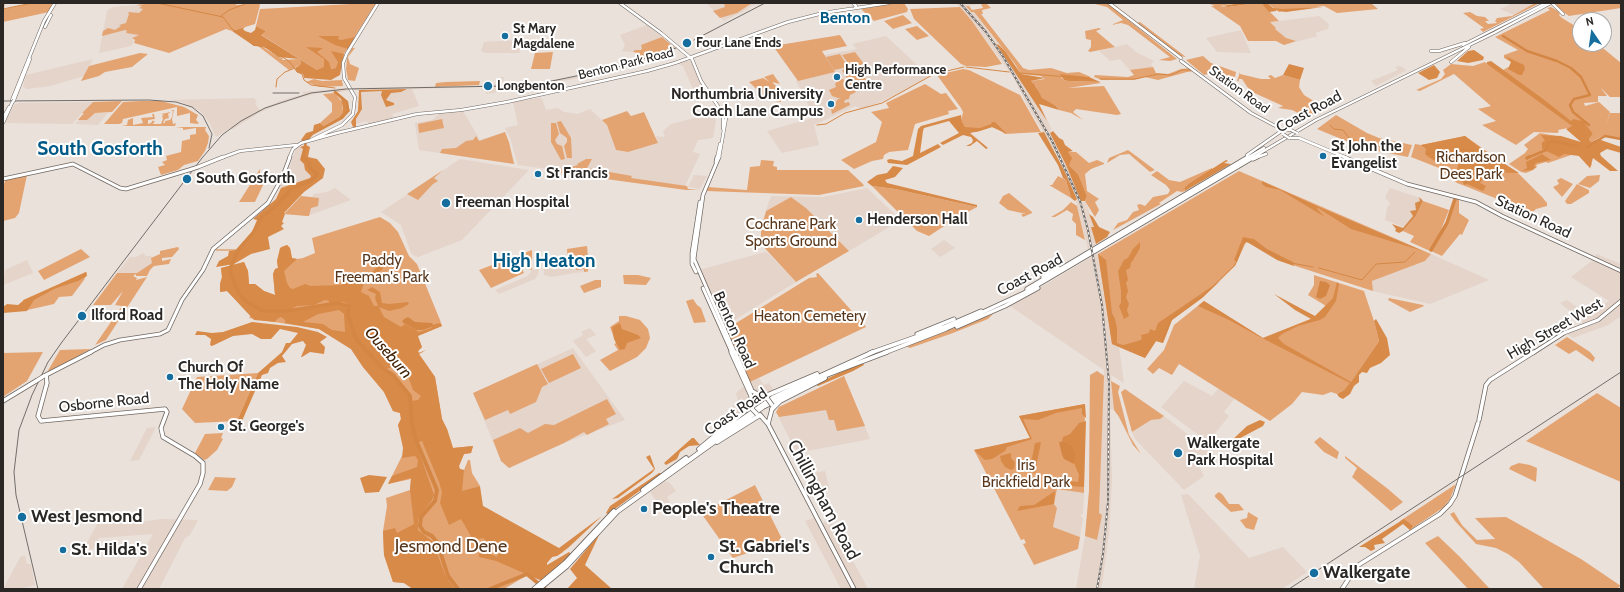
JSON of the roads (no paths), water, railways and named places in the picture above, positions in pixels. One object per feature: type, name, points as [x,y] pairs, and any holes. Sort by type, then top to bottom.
[{"type":"highway","name":"Coast Road","points":[[847,365],[922,338],[973,317],[1057,275],[1316,120],[1431,63],[1546,3]]},
{"type":"highway","name":"Coast Road","points":[[1436,60],[1553,3]]},
{"type":"highway","points":[[1521,18],[1553,3],[1563,14]]},
{"type":"highway","points":[[1547,7],[1557,9]]},
{"type":"highway","points":[[1451,62],[1468,48],[1494,33]]},
{"type":"highway","points":[[1431,51],[1440,51],[1483,36]]},
{"type":"highway","name":"Coast Road","points":[[539,589],[578,555],[618,511],[701,449],[763,406],[896,343],[944,327],[979,312],[1036,284],[1087,252],[1314,119],[1431,63]]},
{"type":"highway","points":[[1225,171],[1274,134],[1281,132]]},
{"type":"highway","points":[[1238,166],[1261,156],[1267,156]]},
{"type":"highway","points":[[1043,277],[1087,252]]},
{"type":"highway","points":[[896,343],[954,319]]},
{"type":"highway","points":[[763,397],[847,365]]},
{"type":"highway","points":[[772,408],[780,401],[847,365]]},
{"type":"highway","points":[[701,449],[751,405]]},
{"type":"highway","points":[[701,449],[723,439],[759,415]]},
{"type":"highway","name":"Coast Road","points":[[534,589],[552,577]]},
{"type":"main road","points":[[3,118],[16,94],[56,3]]},
{"type":"main road","points":[[307,143],[342,125],[352,116],[356,104],[353,93],[348,86],[343,72],[345,58],[378,3]]},
{"type":"main road","points":[[620,3],[689,58]]},
{"type":"main road","points":[[853,3],[856,6],[855,8]]},
{"type":"main road","name":"Benton Park Road","points":[[320,137],[367,128],[417,114],[466,109],[543,94],[658,68],[788,22],[823,13],[889,3]]},
{"type":"main road","name":"Station Road","points":[[1109,3],[1251,113],[1289,138],[1298,135]]},
{"type":"main road","name":"Benton Road","points":[[689,58],[701,82],[722,113],[724,123],[718,153],[702,192],[692,253],[694,264],[751,396],[751,405]]},
{"type":"main road","points":[[3,123],[12,102]]},
{"type":"main road","name":"Station Road","points":[[1281,132],[1290,129],[1298,135],[1404,183],[1476,202],[1502,216],[1621,271]]},
{"type":"main road","points":[[3,179],[64,164],[78,165],[120,188],[131,188],[165,176],[198,167],[240,151],[298,145],[315,140],[327,132]]},
{"type":"main road","name":"Benton Park Road","points":[[315,140],[335,133]]},
{"type":"main road","points":[[3,401],[45,376],[108,343],[160,334],[170,329],[182,300],[206,265],[213,249],[268,203],[282,178],[292,152],[298,145]]},
{"type":"main road","name":"Benton Road","points":[[694,264],[752,391],[763,397]]},
{"type":"main road","name":"High Street West","points":[[1342,589],[1357,566],[1440,514],[1450,504],[1457,490],[1478,421],[1486,385],[1490,380],[1568,331],[1598,320],[1621,301]]},
{"type":"main road","name":"Osborne Road","points":[[45,376],[46,383],[38,416],[41,421],[165,409],[167,412],[161,428],[163,437],[195,456],[203,463],[204,473],[200,484],[140,589]]},
{"type":"main road","points":[[763,397],[772,408],[768,414],[759,415],[751,405],[754,399],[763,397]]},
{"type":"main road","points":[[768,424],[772,408]]},
{"type":"main road","name":"Chillingham Road","points":[[759,415],[768,424],[854,589]]},
{"type":"waterway","name":"Ouseburn","points":[[3,9],[32,3]]},
{"type":"waterway","name":"Ouseburn","points":[[157,3],[223,17],[232,29],[249,39],[253,45],[276,49],[278,54],[290,62],[294,68]]},
{"type":"waterway","points":[[221,16],[229,10],[248,3]]},
{"type":"waterway","points":[[1503,36],[1527,51],[1557,61],[1571,68],[1581,77],[1590,95],[1574,99],[1570,105],[1573,112],[1589,125]]},
{"type":"waterway","points":[[817,125],[826,124],[845,113],[882,103],[934,74],[964,67]]},
{"type":"waterway","points":[[966,67],[1009,72]]},
{"type":"waterway","points":[[276,87],[277,79],[285,72],[294,68]]},
{"type":"waterway","name":"Ouseburn","points":[[294,68],[297,72],[302,74],[304,80],[311,85],[335,88]]},
{"type":"waterway","points":[[1135,79],[1158,74],[1171,75],[1182,70],[1191,70]]},
{"type":"waterway","points":[[1020,73],[1092,79]]},
{"type":"waterway","points":[[1100,79],[1134,79]]},
{"type":"waterway","name":"Ouseburn","points":[[335,92],[347,102],[348,111],[342,118],[312,134],[306,141],[303,157],[309,163],[310,168],[317,174],[316,176],[311,181],[292,188],[278,204],[262,217],[253,233],[238,250],[230,269],[239,294],[247,302],[263,311],[287,311],[337,303],[349,306],[348,315],[356,339],[368,353]]},
{"type":"waterway","points":[[1330,125],[1334,129],[1343,130],[1349,138],[1364,144],[1401,151]]},
{"type":"waterway","points":[[1587,147],[1605,136],[1621,139]]},
{"type":"waterway","points":[[1529,157],[1527,158],[1546,150],[1548,143],[1552,141],[1579,146]]},
{"type":"waterway","points":[[1426,154],[1469,149],[1488,159]]},
{"type":"waterway","points":[[1465,183],[1469,177],[1469,172],[1474,169],[1473,167],[1485,162]]},
{"type":"waterway","points":[[1431,250],[1447,223],[1455,199]]},
{"type":"waterway","points":[[1244,240],[1250,241],[1286,262],[1313,267]]},
{"type":"waterway","points":[[1162,341],[1171,319],[1202,297],[1235,265],[1243,244]]},
{"type":"waterway","points":[[216,250],[238,250]]},
{"type":"waterway","points":[[1319,268],[1362,280],[1376,264],[1405,262],[1415,252]]},
{"type":"waterway","name":"Ouseburn","points":[[368,352],[382,368],[393,375],[410,396],[412,425],[416,440],[437,490],[435,501],[421,517],[420,526],[424,532],[432,536],[437,542],[448,576],[458,589]]},
{"type":"waterway","name":"Ouseburn","points":[[490,589],[527,574],[545,589]]},
{"type":"tram line","points":[[694,40],[765,3]]},
{"type":"tram line","points":[[38,589],[16,495],[14,472],[19,430],[32,395],[48,362],[62,342],[202,158],[222,135],[241,121],[265,108],[311,93],[346,89],[505,86],[547,82],[615,68],[676,48]]},
{"type":"tram line","points":[[273,93],[299,93]]},
{"type":"tram line","points":[[4,101],[149,100],[176,102],[192,107],[203,116],[212,134],[209,148]]},
{"type":"tram line","points":[[1289,589],[1621,372]]},
{"type":"railway","points":[[960,3],[986,32],[1004,58],[1052,141],[1080,201],[1088,230],[1102,305],[1109,383],[1108,502],[1103,554],[1097,589]]},
{"type":"place","name":"St Mary Magdalene","points":[[505,36]]},
{"type":"place","name":"Four Lane Ends","points":[[687,43]]},
{"type":"place","name":"High Performance Centre","points":[[837,77]]},
{"type":"place","name":"Longbenton","points":[[488,86]]},
{"type":"place","name":"Northumbria University Coach Lane Campus","points":[[831,104]]},
{"type":"place","name":"St John the Evangelist","points":[[1323,156]]},
{"type":"place","name":"St Francis","points":[[538,174]]},
{"type":"place","name":"South Gosforth","points":[[187,179]]},
{"type":"place","name":"Freeman Hospital","points":[[446,203]]},
{"type":"place","name":"Henderson Hall","points":[[859,220]]},
{"type":"place","name":"Ilford Road","points":[[82,316]]},
{"type":"place","name":"Church Of The Holy Name","points":[[170,377]]},
{"type":"place","name":"St. George's","points":[[221,427]]},
{"type":"place","name":"Walkergate Park Hospital","points":[[1178,453]]},
{"type":"place","name":"People's Theatre","points":[[644,509]]},
{"type":"place","name":"West Jesmond","points":[[22,517]]},
{"type":"place","name":"St. Hilda's","points":[[63,550]]},
{"type":"place","name":"St. Gabriel's Church","points":[[711,557]]},
{"type":"place","name":"Walkergate","points":[[1314,573]]},
{"type":"district","name":"Benton","points":[[845,18]]},
{"type":"district","name":"South Gosforth","points":[[100,149]]},
{"type":"district","name":"High Heaton","points":[[544,261]]},
{"type":"park label","name":"Richardson Dees Park","points":[[1471,166]]},
{"type":"park label","name":"Cochrane Park Sports Ground","points":[[791,234]]},
{"type":"park label","name":"Paddy Freeman's Park","points":[[382,270]]},
{"type":"park label","name":"Heaton Cemetery","points":[[810,317]]},
{"type":"park label","name":"Iris Brickfield Park","points":[[1026,474]]},
{"type":"park label","name":"Jesmond Dene","points":[[451,547]]}]
